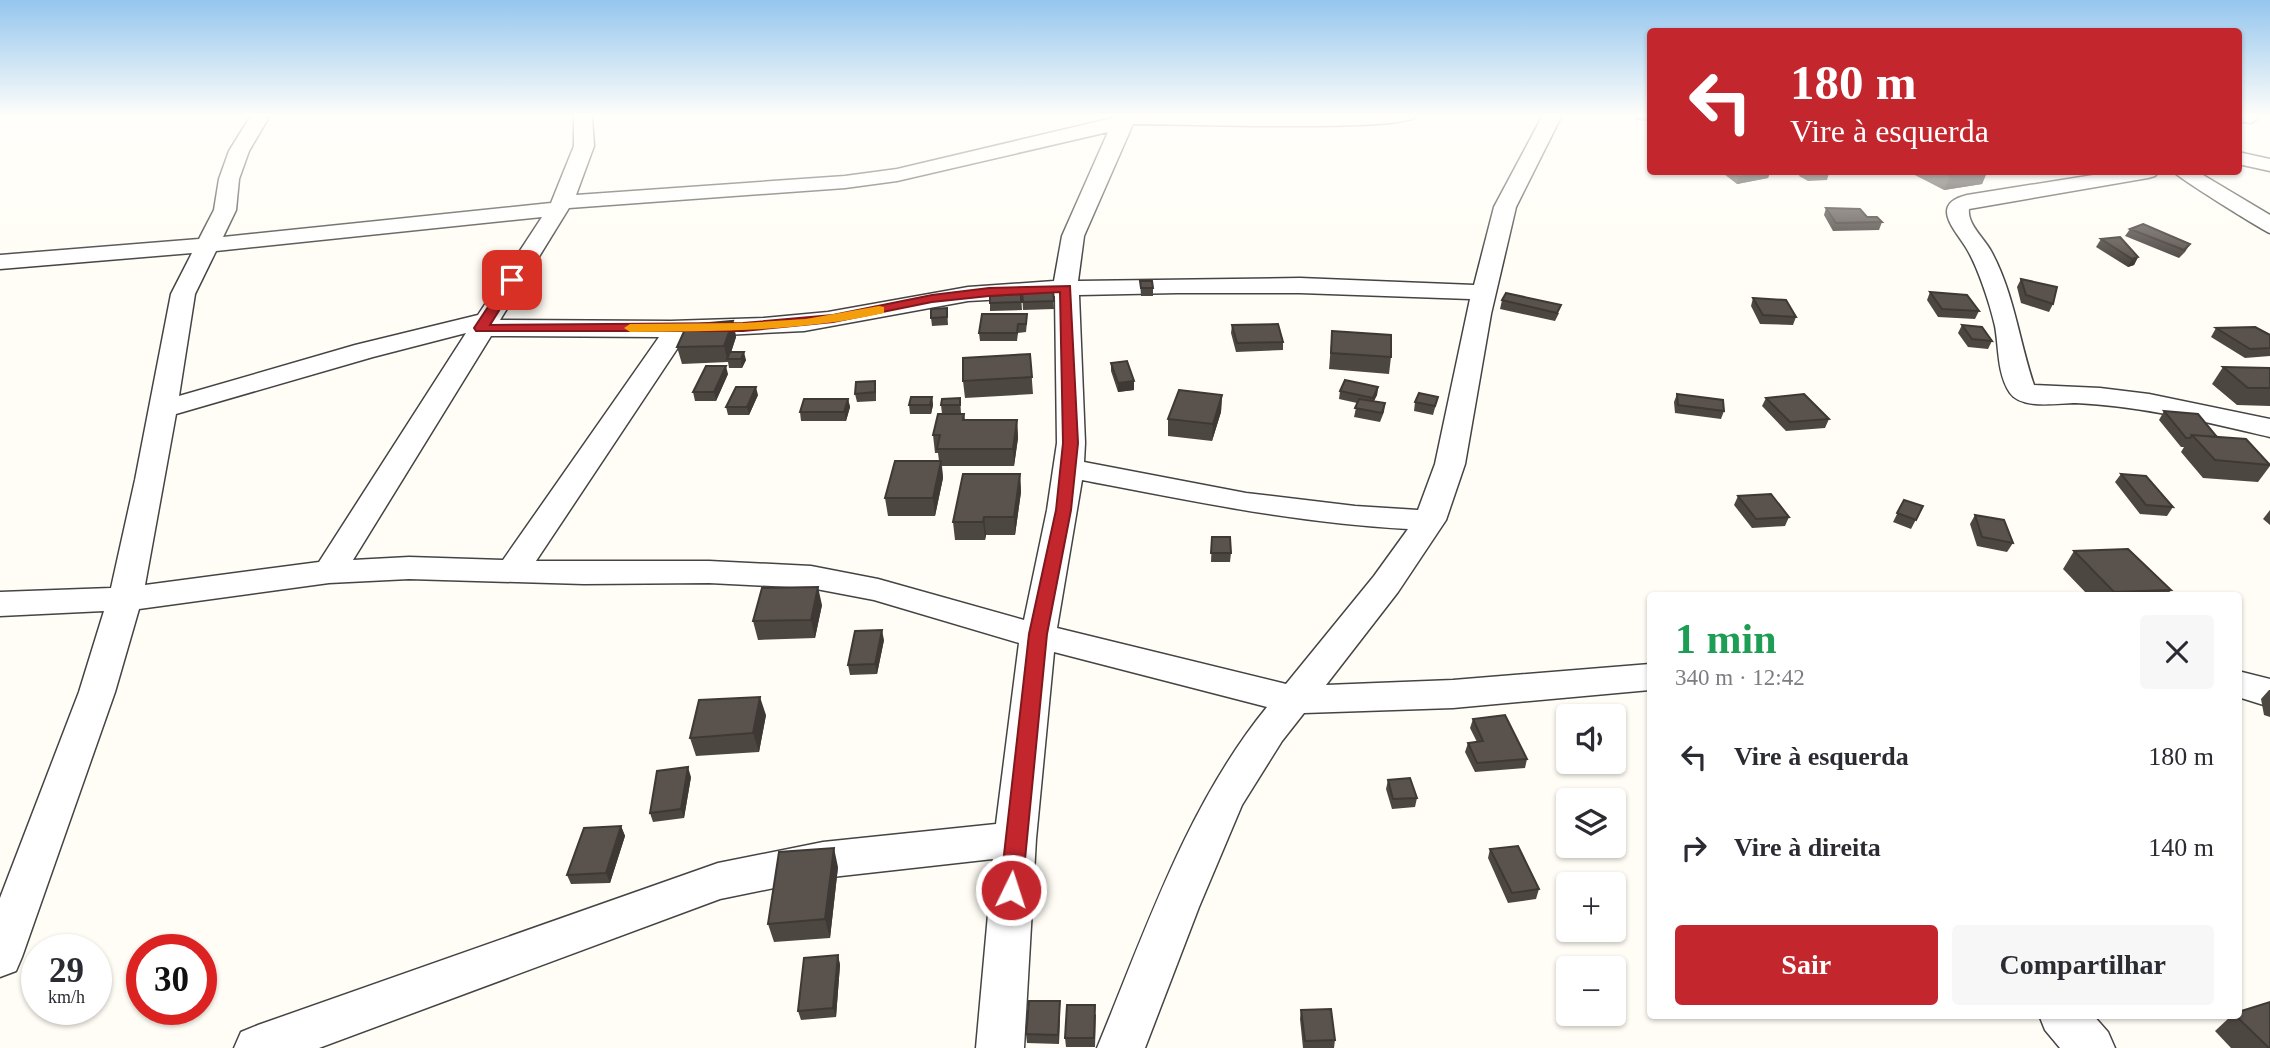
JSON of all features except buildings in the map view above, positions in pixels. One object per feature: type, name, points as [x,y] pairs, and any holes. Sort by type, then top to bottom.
[{"type":"street","points":[[0,957],[97,692],[125,599],[150,480],[183,294],[225,209],[234,166]]},
{"type":"street","points":[[329,572],[559,205],[576,166]]},
{"type":"street","points":[[0,262],[207,245],[559,205],[845,182],[897,175],[934,166]]},
{"type":"street","points":[[1000,1048],[1015,839],[1038,634],[1063,510],[1068,468],[1070,443],[1066,270],[1073,236],[1105,166]]},
{"type":"street","points":[[1122,1048],[1177,907],[1225,799],[1254,752],[1386,584],[1430,520],[1450,464],[1485,293],[1506,207],[1527,166]]},
{"type":"street","points":[[2129,175],[1967,201],[1958,206],[1956,216],[1980,251],[2007,324],[2013,362],[2022,390],[2035,395],[2113,396],[2148,401],[2270,428]]},
{"type":"street","points":[[2189,175],[2251,211],[2270,226]]},
{"type":"street","points":[[2217,175],[2251,211]]},
{"type":"street","points":[[162,409],[364,351],[483,325],[743,327],[806,322],[932,298],[1066,288],[1259,285],[1389,287],[1485,293]]},
{"type":"street","points":[[512,571],[680,327]]},
{"type":"street","points":[[1068,468],[1246,503],[1355,516],[1430,520]]},
{"type":"street","points":[[0,604],[125,599],[255,579],[409,568],[709,572],[811,578],[878,590],[971,619],[1294,700],[1453,694],[1647,677]]},
{"type":"street","points":[[2242,685],[2270,693]]},
{"type":"street","points":[[258,1048],[612,922],[718,881],[823,860],[1015,839]]},
{"type":"street","points":[[2066,1019],[2091,1048]]},
{"type":"slow traffic","points":[[630,328],[743,327],[806,322],[879,310]]},
{"type":"route","points":[[512,280],[481,328],[743,327],[860,314],[932,298],[1066,288],[1070,443],[1063,510],[1038,634],[1011,890]]}]
